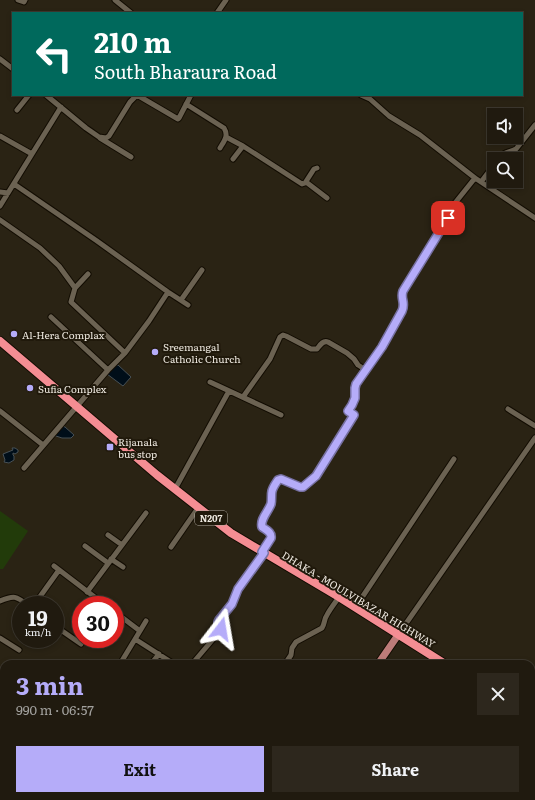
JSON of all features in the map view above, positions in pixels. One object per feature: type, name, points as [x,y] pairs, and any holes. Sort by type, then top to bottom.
[{"type":"highway","name":"DHAKA - MOULVIBAZAR HIGHWAY","points":[[0,341],[157,475],[231,533],[439,660]]},
{"type":"main road","points":[[381,660],[398,635]]},
{"type":"street","points":[[18,0],[24,2],[25,0]]},
{"type":"street","points":[[115,0],[130,12]]},
{"type":"street","points":[[218,12],[226,0]]},
{"type":"street","points":[[0,59],[12,68]]},
{"type":"street","points":[[17,110],[28,96]]},
{"type":"street","points":[[47,96],[86,128],[131,157]]},
{"type":"street","points":[[100,137],[106,138],[109,136],[130,102],[136,96]]},
{"type":"street","points":[[139,96],[178,120],[190,96]]},
{"type":"street","points":[[363,96],[370,99],[389,116],[420,135],[475,178],[535,218]]},
{"type":"street","points":[[186,104],[224,128],[226,137],[220,148]]},
{"type":"street","points":[[0,206],[61,107]]},
{"type":"street","points":[[508,152],[516,149],[535,125]]},
{"type":"street","points":[[0,136],[32,154]]},
{"type":"street","points":[[226,137],[243,146],[302,184],[306,182],[314,169],[317,168]]},
{"type":"street","points":[[233,159],[243,146]]},
{"type":"street","points":[[482,182],[487,175]]},
{"type":"street","points":[[195,660],[220,631],[219,620],[232,604],[238,589],[271,538],[271,533],[262,527],[262,522],[272,502],[272,489],[278,480],[281,479],[303,487],[316,476],[354,415],[348,411],[355,398],[356,384],[382,347],[402,311],[404,306],[402,295],[403,291],[446,222],[449,211],[475,178]]},
{"type":"street","points":[[306,182],[327,198]]},
{"type":"street","points":[[14,184],[188,305]]},
{"type":"street","points":[[0,192],[8,193]]},
{"type":"street","points":[[0,220],[40,248],[59,266],[75,288]]},
{"type":"street","points":[[181,300],[202,270]]},
{"type":"street","points":[[88,274],[75,288],[71,302],[125,353]]},
{"type":"street","points":[[24,468],[78,407],[108,370],[125,353],[168,292]]},
{"type":"street","points":[[51,317],[108,370]]},
{"type":"street","points":[[243,397],[270,359],[280,337],[283,335],[311,349],[317,349],[322,343],[328,342],[347,353],[358,365],[366,370]]},
{"type":"street","points":[[210,382],[281,415]]},
{"type":"street","points":[[175,489],[229,391]]},
{"type":"street","points":[[508,409],[535,426]]},
{"type":"street","points":[[0,411],[43,445]]},
{"type":"street","points":[[398,635],[535,438]]},
{"type":"street","points":[[355,608],[454,459]]},
{"type":"street","points":[[171,547],[198,508]]},
{"type":"street","points":[[87,592],[146,513]]},
{"type":"street","points":[[108,535],[122,545]]},
{"type":"street","points":[[85,546],[123,567]]},
{"type":"street","points":[[54,566],[93,596]]},
{"type":"street","points":[[40,596],[59,570]]},
{"type":"street","points":[[0,601],[12,597]]},
{"type":"street","points":[[288,660],[291,656],[292,648],[296,642],[322,628],[327,613],[339,598]]},
{"type":"street","points":[[124,619],[140,631]]},
{"type":"street","points":[[122,660],[146,621]]},
{"type":"street","points":[[0,638],[19,650]]},
{"type":"street","points":[[135,639],[168,660]]},
{"type":"street","points":[[154,660],[159,654]]},
{"type":"green space","points":[[0,511],[28,531],[3,569],[0,569]]},
{"type":"water","points":[[118,365],[131,377],[123,386],[107,374],[114,366]]},
{"type":"water","points":[[62,426],[74,435],[71,438],[62,438],[53,435]]},
{"type":"water","points":[[12,448],[18,450],[15,454],[13,453],[14,460],[9,463],[4,462],[5,460],[3,454],[13,450]]},
{"type":"place","name":"Al-Hera Complax","points":[[14,334]]},
{"type":"place","name":"Sreemangal Catholic Church","points":[[155,352]]},
{"type":"place","name":"Sufia Complex","points":[[30,388]]},
{"type":"place","name":"Rijanala bus stop","points":[[110,447]]},
{"type":"route","points":[[221,629],[218,622],[219,620],[232,604],[238,589],[264,553],[262,552],[271,538],[271,533],[261,525],[272,502],[272,489],[279,479],[296,486],[303,487],[316,476],[354,415],[348,411],[355,398],[356,384],[382,347],[402,311],[404,306],[402,298],[403,291],[448,218]]}]
